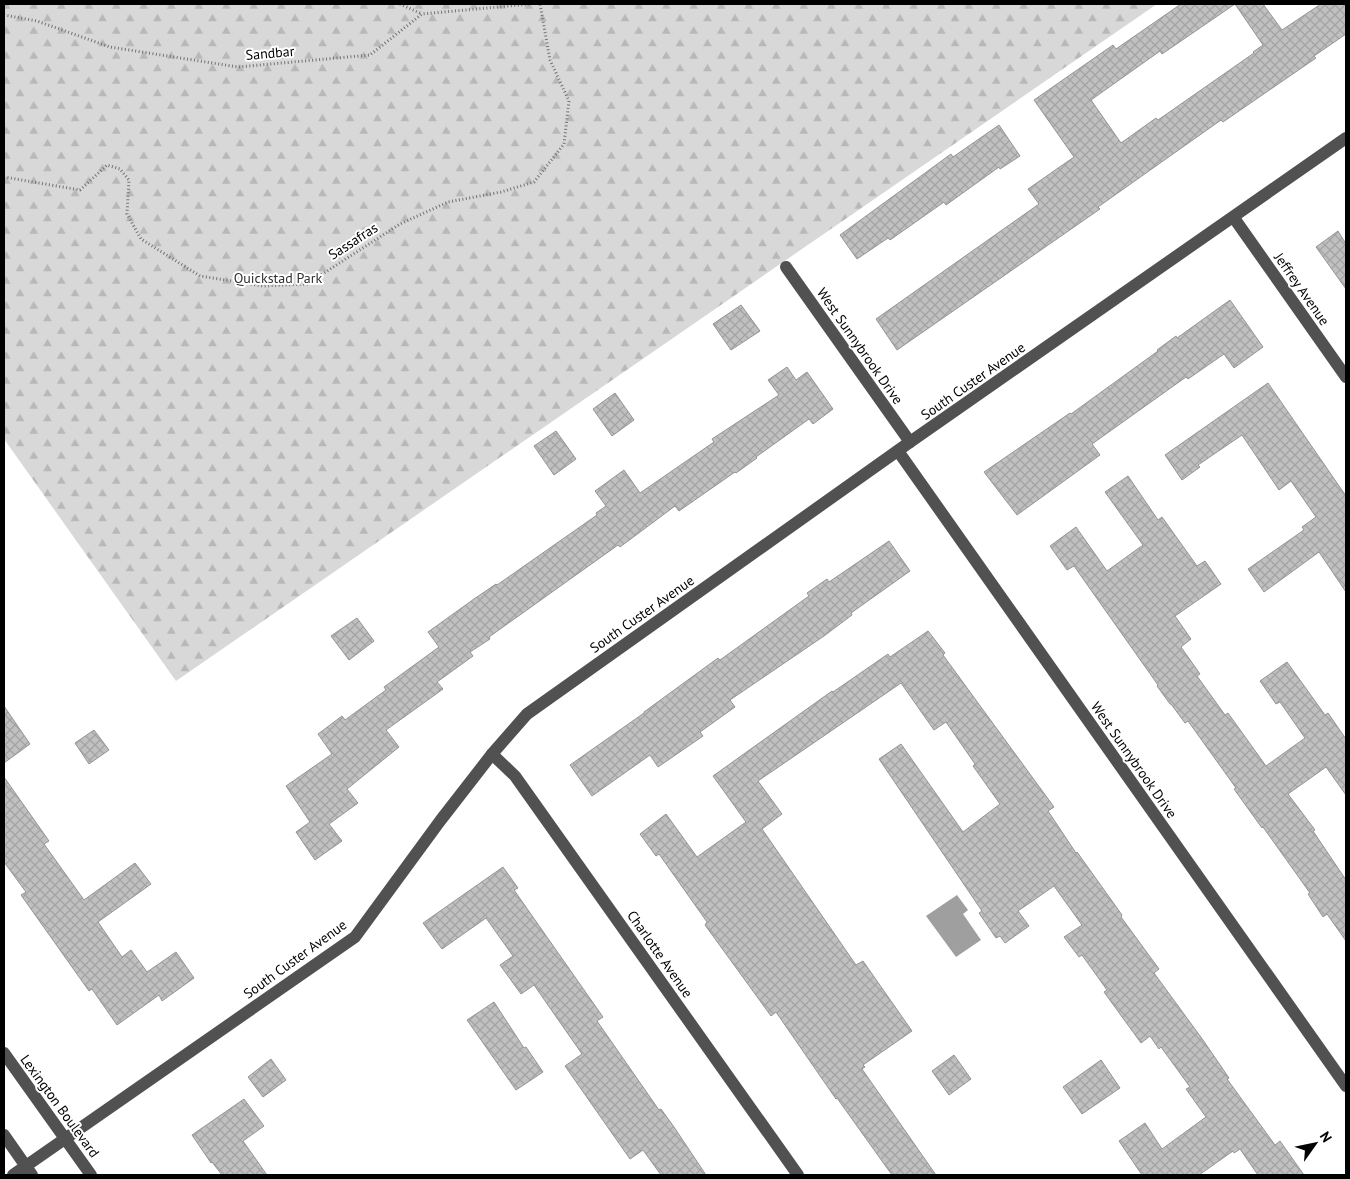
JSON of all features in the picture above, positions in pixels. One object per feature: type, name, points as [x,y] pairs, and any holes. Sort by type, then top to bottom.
[{"type":"street","name":"South Custer Avenue","points":[[13,1175],[29,1171],[65,1139],[355,937],[434,829],[492,754],[527,714],[910,442],[1234,218],[1346,138]]},
{"type":"street","name":"Jeffrey Avenue","points":[[1234,218],[1346,377]]},
{"type":"street","name":"West Sunnybrook Drive","points":[[786,267],[910,442]]},
{"type":"street","name":"West Sunnybrook Drive","points":[[898,451],[1346,1086]]},
{"type":"street","name":"Charlotte Avenue","points":[[492,754],[515,776],[798,1175]]},
{"type":"street","name":"Lexington Boulevard","points":[[4,1054],[91,1175]]},
{"type":"street","points":[[4,1135],[29,1171]]},
{"type":"path","points":[[400,4],[422,14],[493,9],[530,4]]},
{"type":"path","points":[[493,4],[493,9]]},
{"type":"path","name":"Sassafras","points":[[4,177],[80,190],[107,165],[120,169],[129,180],[127,214],[141,240],[200,276],[263,286],[307,284],[400,224],[432,209],[448,202],[501,192],[534,182],[564,144],[569,101],[550,60],[540,4]]},
{"type":"path","name":"Sandbar","points":[[4,15],[37,21],[110,47],[238,68],[370,55],[422,14]]},
{"type":"green space","name":"Quickstad Park","points":[[4,4],[1157,4],[176,681],[4,439]]},
{"type":"shaded area","points":[[957,895],[968,910],[963,914],[981,940],[956,957],[926,916]]},
{"type":"building","points":[[1181,4],[1235,4],[1263,4],[1282,30],[1321,4],[1346,4],[1346,34],[1314,56],[1316,58],[1223,122],[1221,120],[1098,207],[1100,209],[897,350],[876,319],[1039,204],[1028,189],[1074,157],[1034,100],[1113,45],[1116,49]],"holes":[[[1235,4],[1263,45],[1158,120],[1156,118],[1121,143],[1091,100],[1160,51],[1162,54]]]},
{"type":"building","points":[[999,125],[1020,156],[1000,169],[999,167],[946,205],[944,202],[890,240],[888,238],[857,259],[840,235],[951,154],[953,157]]},
{"type":"building","points":[[1338,231],[1346,244],[1346,289],[1316,247]]},
{"type":"building","points":[[1230,300],[1263,347],[1234,368],[1224,354],[1188,379],[1186,377],[1092,444],[1100,455],[1017,515],[984,472],[1071,414],[1176,336],[1177,338]]},
{"type":"building","points":[[741,305],[760,331],[731,350],[713,324]]},
{"type":"building","points":[[787,367],[796,380],[807,372],[833,409],[813,424],[809,419],[736,473],[679,511],[675,506],[470,652],[473,656],[437,682],[443,689],[386,730],[399,747],[347,789],[358,803],[329,824],[342,841],[315,860],[296,832],[310,822],[286,786],[332,754],[318,734],[342,716],[345,720],[386,690],[384,687],[439,647],[428,632],[597,515],[596,513],[606,506],[595,491],[624,470],[640,493],[714,442],[712,439],[779,395],[768,380]]},
{"type":"building","points":[[1268,383],[1346,496],[1346,592],[1319,552],[1264,592],[1248,569],[1304,530],[1302,527],[1316,517],[1291,481],[1279,490],[1242,435],[1198,465],[1200,467],[1182,480],[1165,455]]},
{"type":"building","points":[[615,393],[634,420],[612,436],[593,409]]},
{"type":"building","points":[[556,431],[576,459],[554,475],[534,446]]},
{"type":"building","points":[[1128,476],[1158,520],[1162,517],[1197,566],[1205,561],[1221,584],[1175,616],[1191,639],[1181,647],[1200,674],[1197,676],[1225,715],[1228,713],[1266,766],[1305,738],[1280,702],[1276,704],[1260,681],[1287,662],[1325,715],[1328,713],[1346,739],[1346,795],[1326,767],[1288,794],[1315,830],[1313,831],[1346,880],[1346,941],[1327,914],[1323,917],[1308,894],[1310,893],[1234,789],[1236,788],[1188,721],[1185,723],[1170,704],[1074,566],[1067,570],[1050,546],[1076,527],[1107,571],[1143,545],[1105,492]]},
{"type":"building","points":[[889,541],[910,571],[851,613],[852,615],[824,636],[730,700],[735,707],[700,732],[703,736],[658,767],[650,755],[592,796],[570,765],[718,658],[720,660],[809,596],[807,593],[827,579],[829,582]]},
{"type":"building","points":[[357,618],[374,641],[349,660],[331,636]]},
{"type":"building","points":[[928,631],[945,653],[943,655],[1054,807],[1048,811],[1159,969],[1154,973],[1203,1040],[1229,1078],[1227,1079],[1275,1145],[1280,1141],[1304,1175],[1258,1175],[1240,1149],[1234,1153],[1233,1151],[1199,1175],[1142,1175],[1119,1141],[1145,1123],[1162,1149],[1206,1117],[1186,1089],[1190,1087],[1161,1047],[1159,1049],[1150,1036],[1141,1043],[1104,992],[1107,990],[1082,955],[1079,957],[1064,937],[1082,925],[1054,886],[1018,911],[1029,926],[1005,943],[1000,936],[996,938],[979,913],[982,911],[879,759],[901,744],[963,832],[1000,804],[973,766],[975,764],[946,722],[934,730],[901,683],[758,781],[782,814],[762,829],[856,965],[863,961],[912,1031],[863,1065],[865,1067],[862,1069],[936,1175],[892,1175],[836,1099],[776,1012],[771,1016],[705,925],[707,922],[659,854],[656,856],[640,834],[666,814],[697,857],[746,822],[713,776],[832,691],[888,654],[890,657]]},
{"type":"building","points":[[4,706],[30,744],[4,763]]},
{"type":"building","points":[[94,730],[109,750],[89,764],[75,743]]},
{"type":"building","points":[[4,777],[49,841],[44,844],[84,900],[135,863],[151,884],[98,922],[122,957],[131,950],[147,972],[176,952],[194,978],[162,1001],[159,995],[117,1025],[92,989],[89,991],[21,895],[26,892],[4,862]]},
{"type":"building","points":[[503,867],[518,888],[514,890],[603,1017],[597,1021],[659,1110],[661,1109],[674,1127],[706,1175],[661,1175],[643,1150],[630,1159],[565,1066],[582,1054],[534,985],[521,994],[500,965],[513,956],[486,918],[442,949],[423,923]]},
{"type":"building","points":[[494,1002],[524,1048],[526,1047],[543,1072],[516,1090],[467,1020]]},
{"type":"building","points":[[954,1055],[971,1079],[949,1095],[932,1071]]},
{"type":"building","points":[[271,1059],[286,1080],[263,1097],[248,1077]]},
{"type":"building","points":[[1101,1060],[1120,1088],[1082,1114],[1063,1087]]},
{"type":"building","points":[[244,1099],[264,1126],[243,1141],[267,1175],[222,1175],[211,1163],[192,1135]]}]
